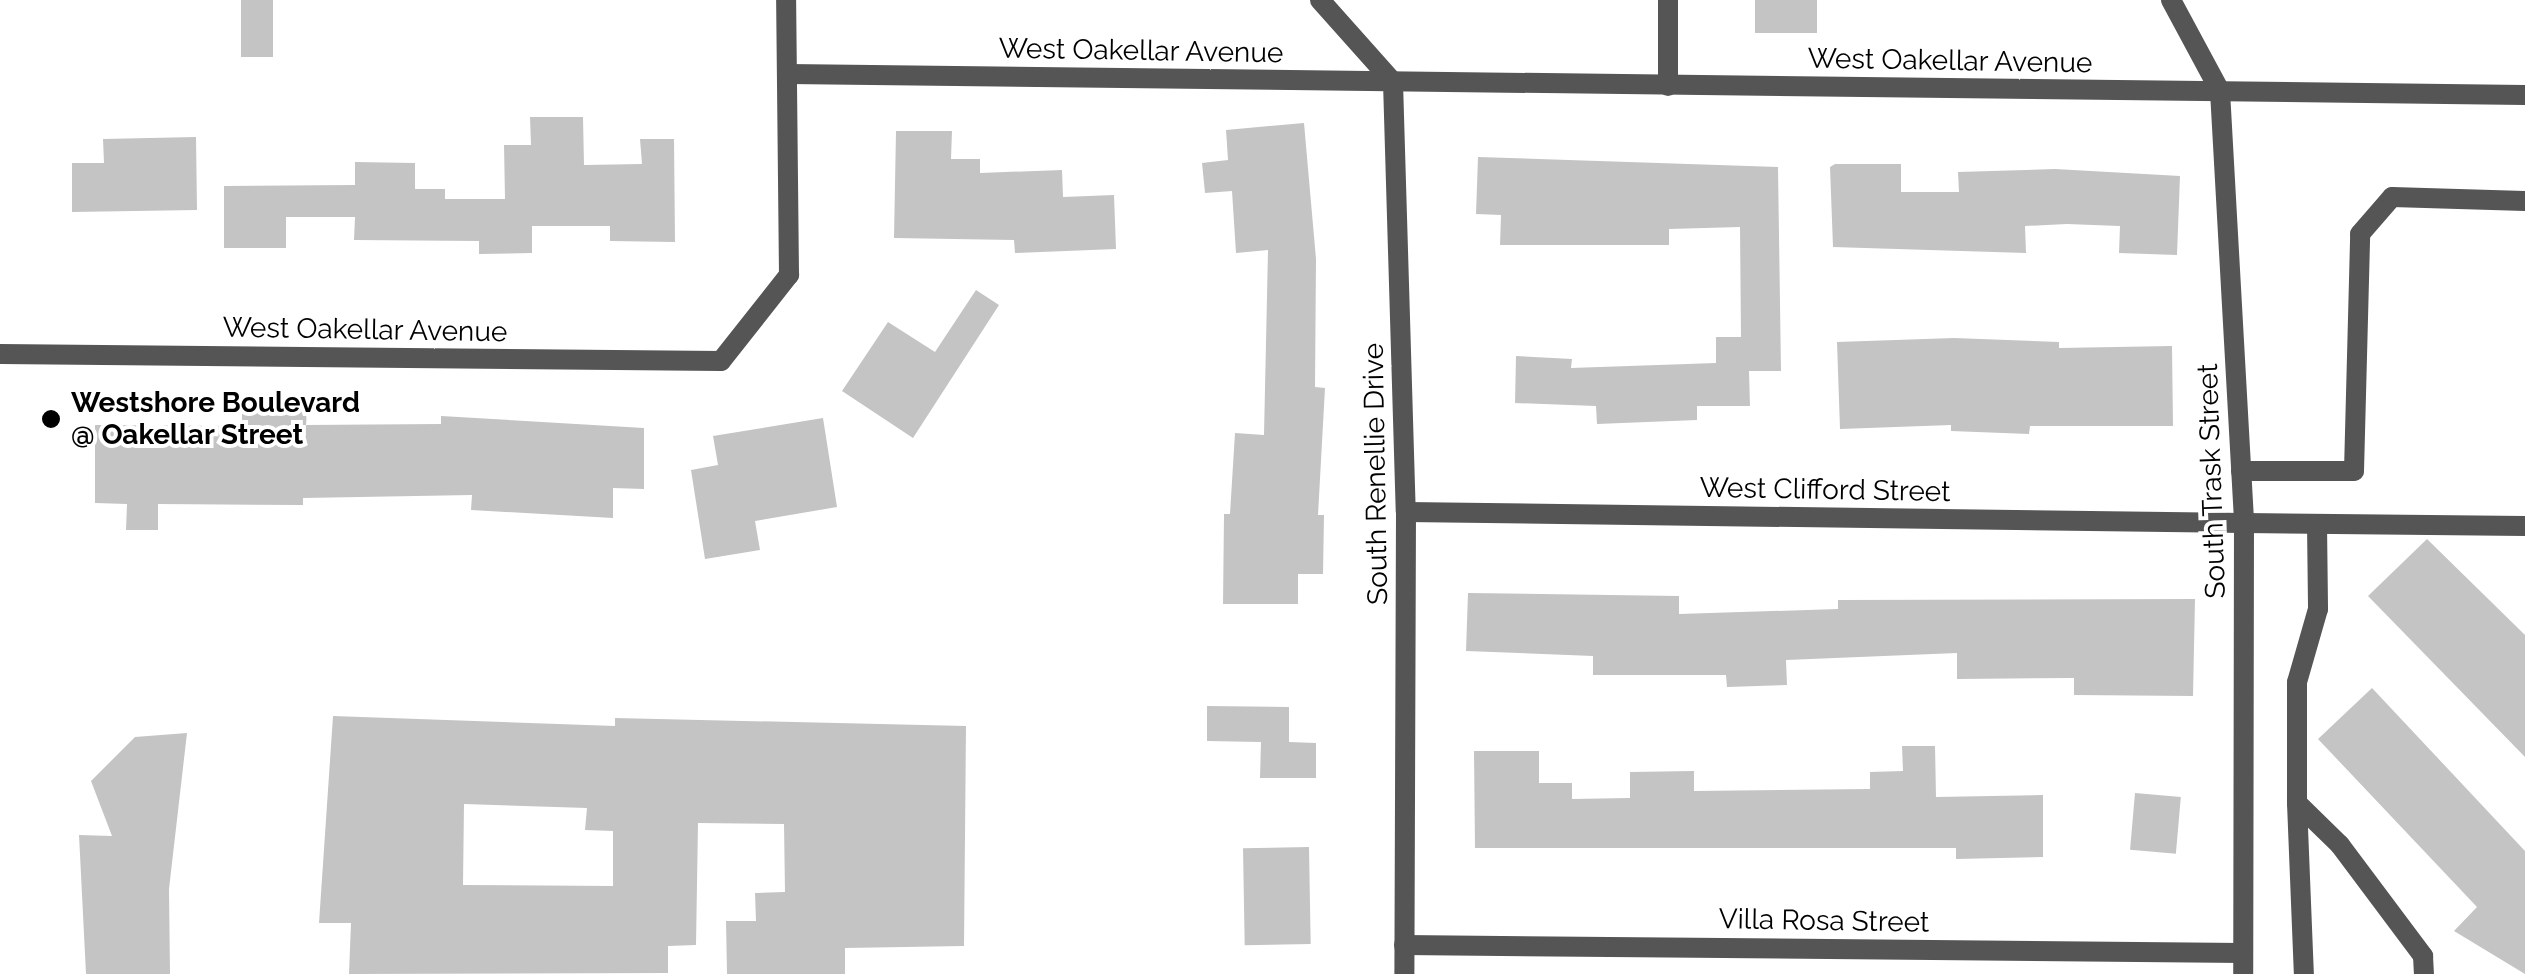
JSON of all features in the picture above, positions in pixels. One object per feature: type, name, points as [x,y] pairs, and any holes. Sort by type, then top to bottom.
[{"type":"street","points":[[786,0],[788,74]]},
{"type":"street","points":[[1320,0],[1393,82]]},
{"type":"street","points":[[1668,0],[1668,86]]},
{"type":"street","name":"South Trask Street","points":[[2171,0],[2220,91],[2244,523],[2243,963]]},
{"type":"street","name":"West Oakellar Avenue","points":[[0,354],[721,361],[789,275],[788,74],[2525,95]]},
{"type":"street","name":"South Renellie Drive","points":[[1393,82],[1406,512],[1404,974]]},
{"type":"street","points":[[2241,471],[2354,471],[2360,234],[2392,198],[2525,201]]},
{"type":"street","name":"West Clifford Street","points":[[1406,512],[2525,526]]},
{"type":"street","points":[[2304,974],[2297,682],[2318,609],[2317,524]]},
{"type":"street","points":[[2297,804],[2340,845],[2423,956],[2424,974]]},
{"type":"street","name":"Villa Rosa Street","points":[[1404,944],[2243,963]]},
{"type":"building","points":[[241,0],[273,0],[273,57],[241,57]]},
{"type":"building","points":[[1755,0],[1817,0],[1817,33],[1755,33]]},
{"type":"building","points":[[530,117],[583,117],[584,165],[642,164],[640,139],[674,139],[675,242],[610,241],[610,226],[532,226],[532,253],[479,254],[479,241],[354,240],[355,217],[286,217],[286,248],[224,248],[224,186],[355,185],[355,162],[415,163],[415,189],[445,189],[445,199],[505,199],[504,145],[531,145]]},
{"type":"building","points":[[1304,123],[1316,259],[1315,387],[1325,388],[1318,515],[1324,515],[1323,574],[1298,574],[1298,604],[1223,604],[1224,514],[1230,514],[1235,433],[1264,435],[1268,250],[1236,253],[1232,191],[1205,193],[1202,163],[1228,160],[1226,130]]},
{"type":"building","points":[[896,131],[952,131],[951,159],[980,159],[980,173],[1062,170],[1063,197],[1114,195],[1116,249],[1015,253],[1014,240],[894,238]]},
{"type":"building","points":[[196,137],[197,210],[72,212],[72,163],[104,163],[103,139]]},
{"type":"building","points":[[1478,157],[1778,167],[1781,371],[1749,371],[1750,406],[1697,406],[1697,420],[1597,424],[1596,406],[1515,403],[1516,356],[1572,359],[1571,368],[1716,363],[1716,337],[1741,337],[1740,227],[1669,229],[1669,245],[1500,245],[1501,215],[1476,214]]},
{"type":"building","points":[[1901,164],[1901,192],[1959,192],[1958,172],[2055,169],[2180,176],[2177,255],[2119,253],[2120,226],[2067,224],[2025,226],[2026,253],[1833,247],[1830,167]]},
{"type":"building","points":[[976,290],[999,305],[913,438],[842,391],[888,322],[935,352]]},
{"type":"building","points":[[1954,338],[2059,342],[2059,348],[2172,346],[2173,426],[2030,426],[2029,434],[1951,431],[1951,425],[1840,429],[1837,342]]},
{"type":"building","points":[[242,410],[307,411],[306,425],[441,424],[441,416],[644,428],[644,489],[613,488],[613,518],[471,510],[472,495],[303,498],[303,505],[158,504],[158,530],[126,530],[127,504],[95,503],[95,425],[242,426]]},
{"type":"building","points":[[823,418],[837,507],[755,521],[760,550],[705,559],[691,470],[718,465],[713,436]]},
{"type":"building","points":[[2427,539],[2525,635],[2525,757],[2368,596]]},
{"type":"building","points":[[1468,593],[1679,596],[1679,614],[1838,609],[1838,600],[2195,599],[2193,696],[2074,695],[2074,678],[1957,679],[1957,653],[1786,660],[1787,685],[1727,687],[1726,675],[1593,675],[1593,656],[1466,651]]},
{"type":"building","points":[[2372,688],[2525,851],[2525,974],[2454,931],[2477,907],[2318,739]]},
{"type":"building","points":[[1207,706],[1289,707],[1289,742],[1316,743],[1316,778],[1260,778],[1261,742],[1207,741]]},
{"type":"building","points":[[333,716],[615,726],[615,718],[966,726],[964,946],[845,948],[845,974],[727,974],[726,921],[756,921],[755,893],[785,892],[784,824],[698,823],[696,945],[668,946],[668,973],[349,974],[351,923],[319,923]],"holes":[[[464,804],[587,808],[585,830],[613,831],[613,886],[463,885]]]},
{"type":"building","points":[[187,733],[169,889],[170,974],[86,974],[79,835],[112,836],[91,781],[135,737]]},
{"type":"building","points":[[1902,746],[1935,746],[1936,797],[2043,795],[2043,857],[1956,859],[1956,848],[1475,848],[1474,751],[1539,751],[1539,783],[1572,783],[1572,799],[1630,798],[1630,772],[1694,771],[1694,791],[1870,789],[1870,772],[1903,771]]},
{"type":"building","points":[[2135,793],[2181,797],[2176,854],[2130,850]]},
{"type":"building","points":[[1309,847],[1311,944],[1245,945],[1243,848]]},
{"type":"place","name":"Westshore Boulevard @ Oakellar Street","points":[[51,419]]}]
